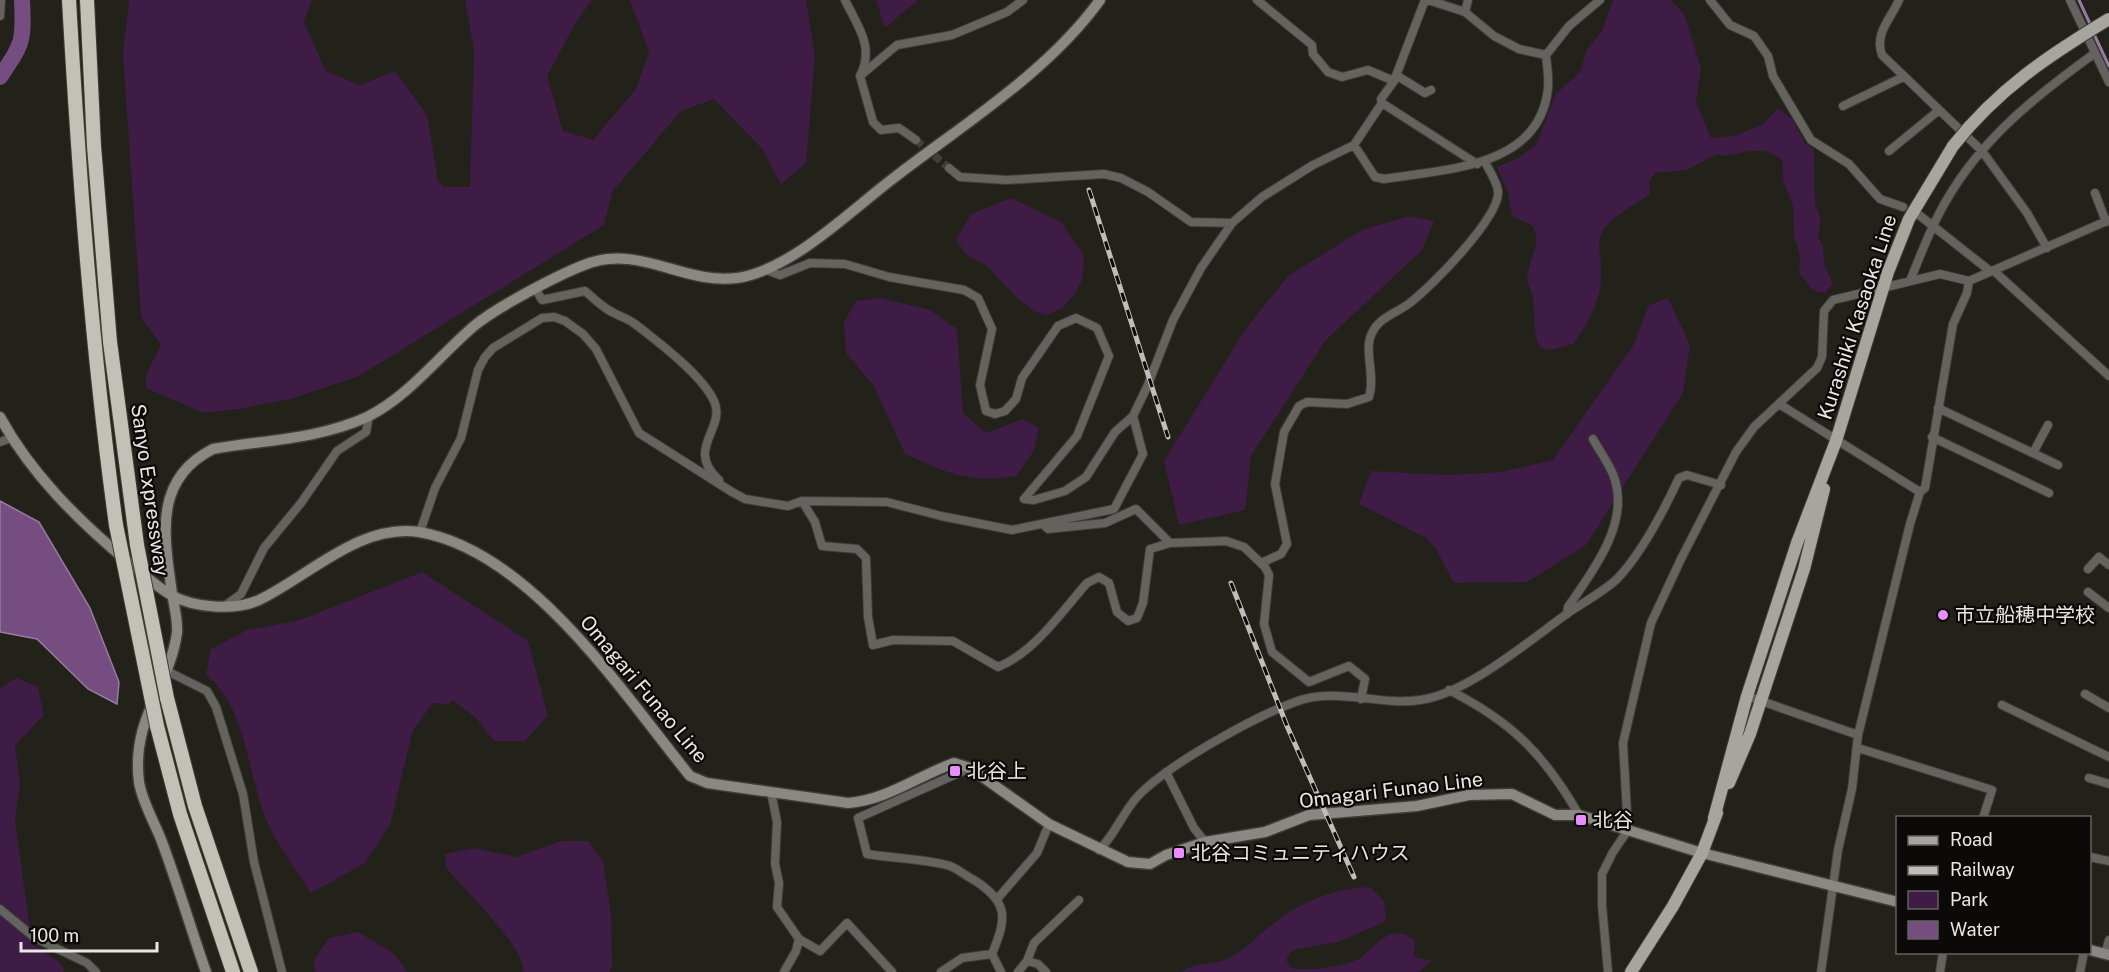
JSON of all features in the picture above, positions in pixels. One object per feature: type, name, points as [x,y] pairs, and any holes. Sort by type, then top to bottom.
[{"type":"highway","name":"Sanyo Expressway","points":[[69,0],[85,246],[94,344],[116,525],[157,726],[180,814],[233,972]]},
{"type":"highway","name":"Sanyo Expressway","points":[[87,0],[94,146],[110,342],[137,545],[167,698],[195,806],[251,972]]},
{"type":"main road","points":[[206,972],[140,785],[138,758],[142,728],[177,633],[165,527],[167,504],[173,486],[197,457],[213,449],[321,433],[369,416],[406,390],[476,324],[491,313],[583,265],[622,256],[713,279],[737,278],[766,270],[806,245],[1009,89],[1060,47],[1100,0]]},
{"type":"main road","name":"Kurashiki Kasaoka Line","points":[[1714,819],[1746,696],[1797,543],[1836,441],[1884,287],[1909,219],[1953,146],[1991,102],[2022,75],[2109,19]]},
{"type":"main road","name":"Omagari Funao Line","points":[[0,417],[11,438],[53,491],[80,519],[172,596],[191,603],[226,605],[258,600],[363,541],[383,534],[420,532],[458,545],[531,591],[556,613],[604,667],[690,776],[707,783],[861,802],[883,796],[954,764],[970,768],[1049,824],[1099,850],[1128,862],[1150,864],[1166,855],[1205,842],[1265,832],[1309,815],[1418,806],[1469,795],[1512,794],[1555,815],[1579,815],[1702,853],[1896,902]]},
{"type":"main road","name":"Kurashiki Kasaoka Line","points":[[1631,972],[1673,906],[1702,853],[1750,734],[1804,569],[1821,508],[1829,461]]},
{"type":"main road","points":[[2091,950],[2107,954]]},
{"type":"street","points":[[0,16],[1,0]]},
{"type":"street","points":[[845,0],[866,44],[868,61],[860,76],[873,122],[881,130],[899,128],[916,140]]},
{"type":"street","points":[[860,76],[897,45],[952,35],[1007,12],[1023,0]]},
{"type":"street","points":[[1257,0],[1312,45],[1313,54],[1328,72],[1342,76],[1368,70],[1395,78],[1425,93],[1431,90]]},
{"type":"street","points":[[766,270],[780,275],[810,263],[845,264],[889,277],[964,290],[978,298],[992,329],[992,337],[982,370],[981,399],[986,411],[995,414],[1005,411],[1016,399],[1022,378],[1058,326],[1076,318],[1084,319],[1097,328],[1109,356],[1077,436],[1024,499],[1034,500],[1065,491],[1086,477],[1115,432],[1133,416],[1173,320],[1200,268],[1232,223],[1262,197],[1313,165],[1354,145],[1382,103],[1381,99],[1395,78],[1426,0],[1465,12],[1494,36],[1519,49],[1546,55]]},
{"type":"street","points":[[1465,12],[1468,0]]},
{"type":"street","points":[[1354,145],[1375,177],[1384,179],[1481,163],[1507,152],[1526,136],[1539,118],[1548,89],[1546,55],[1569,26],[1600,0]]},
{"type":"street","points":[[1710,0],[1730,25],[1754,36],[1768,57],[1773,76],[1811,140],[1849,164],[1881,199],[1903,207]]},
{"type":"street","points":[[1899,0],[1882,29],[1878,45],[1882,55],[1982,152],[2027,213],[2047,248]]},
{"type":"street","points":[[2070,0],[2109,82]]},
{"type":"street","points":[[1910,281],[1946,201],[1982,152],[2024,106],[2095,53]]},
{"type":"street","points":[[1843,106],[1903,77]]},
{"type":"street","points":[[1261,563],[1281,554],[1287,544],[1275,484],[1284,432],[1299,406],[1307,402],[1347,404],[1369,397],[1373,374],[1369,350],[1371,334],[1382,319],[1411,302],[1466,248],[1497,202],[1498,190],[1481,163],[1382,103]]},
{"type":"street","points":[[1889,151],[1938,111]]},
{"type":"street","points":[[949,168],[960,177],[1006,180],[1104,174],[1121,178],[1148,192],[1191,222],[1232,223]]},
{"type":"street","points":[[1608,972],[1602,905],[1602,874],[1628,830],[1623,743],[1637,674],[1651,623],[1736,452],[1754,427],[1817,368],[1822,357],[1824,310],[1833,300],[1940,274],[1969,281],[2047,248],[2107,221],[2095,193]]},
{"type":"street","points":[[1918,215],[1992,271],[2109,376]]},
{"type":"street","points":[[1821,972],[1838,850],[1858,748],[1858,735],[1920,492],[1925,488],[1928,477],[1932,437],[1953,324],[1969,281]]},
{"type":"street","points":[[536,290],[542,300],[585,291],[607,309],[635,324],[690,372],[714,400],[717,413],[706,439],[705,462],[714,476],[732,492]]},
{"type":"street","points":[[420,532],[435,488],[461,438],[478,370],[485,357],[493,348],[542,318],[554,317],[565,321],[583,334],[596,349],[639,433],[746,499],[788,506],[802,501],[887,502],[1000,529],[1025,529],[1114,509],[1143,454],[1133,416]]},
{"type":"street","points":[[1779,404],[1920,492]]},
{"type":"street","points":[[1938,408],[2058,465]]},
{"type":"street","points":[[226,605],[241,594],[264,548],[301,503],[337,451],[366,432],[369,416]]},
{"type":"street","points":[[2033,453],[2048,425]]},
{"type":"street","points":[[1932,437],[2049,493]]},
{"type":"street","points":[[0,442],[11,438]]},
{"type":"street","points":[[1567,614],[1568,607],[1601,558],[1615,521],[1618,501],[1615,479],[1593,439]]},
{"type":"street","points":[[1099,850],[1109,840],[1138,796],[1166,772],[1229,735],[1294,702],[1325,693],[1361,699],[1424,700],[1484,674],[1616,579],[1664,512],[1679,478],[1687,475],[1721,485]]},
{"type":"street","points":[[802,501],[815,522],[822,546],[856,549],[866,558],[868,617],[873,645],[893,640],[953,641],[998,667],[1011,662],[1029,646],[1088,583],[1099,577],[1109,583],[1117,612],[1128,621],[1137,618],[1143,603],[1150,549],[1170,543],[1226,541],[1244,547],[1261,563],[1269,575],[1264,624],[1272,652],[1309,682],[1349,666],[1365,679],[1361,699]]},
{"type":"street","points":[[1044,525],[1048,529],[1105,523],[1137,509],[1170,543]]},
{"type":"street","points":[[2088,569],[2099,557],[2109,565]]},
{"type":"street","points":[[2088,592],[2109,608]]},
{"type":"street","points":[[165,670],[207,691],[216,707],[243,794],[254,862],[282,972]]},
{"type":"street","points":[[1449,690],[1482,707],[1516,731],[1560,782],[1579,815]]},
{"type":"street","points":[[2085,694],[2109,708]]},
{"type":"street","points":[[1746,696],[1858,735]]},
{"type":"street","points":[[2002,705],[2109,758]]},
{"type":"street","points":[[1858,748],[1992,790],[1984,816]]},
{"type":"street","points":[[970,768],[858,818],[867,854],[949,866],[992,891],[998,898],[1001,925],[992,954],[1001,972]]},
{"type":"street","points":[[1166,772],[1194,828],[1205,842]]},
{"type":"street","points":[[2089,778],[2109,784]]},
{"type":"street","points":[[771,792],[777,822],[775,864],[779,883],[777,907],[799,939],[820,951],[847,923],[892,972]]},
{"type":"street","points":[[998,898],[1037,853],[1049,824]]},
{"type":"street","points":[[2091,857],[2109,861]]},
{"type":"street","points":[[1018,972],[1027,961],[1034,943],[1079,900]]},
{"type":"street","points":[[0,909],[35,938],[87,963],[96,972]]},
{"type":"street","points":[[784,972],[796,951],[799,939]]},
{"type":"street","points":[[2107,954],[2109,940]]},
{"type":"street","points":[[941,972],[962,958],[992,954]]},
{"type":"street","points":[[1940,972],[1943,954]]},
{"type":"street","points":[[2080,972],[2084,954]]},
{"type":"street","points":[[1027,961],[1038,964],[1046,972]]},
{"type":"green space","points":[[129,0],[312,0],[304,22],[326,71],[360,85],[395,71],[427,115],[438,181],[444,187],[470,187],[474,50],[465,0],[592,0],[576,22],[547,76],[563,131],[593,140],[636,89],[649,52],[630,0],[806,0],[815,56],[806,163],[781,184],[763,150],[714,99],[681,111],[612,192],[604,225],[359,376],[290,399],[204,413],[146,388],[146,375],[161,345],[141,317],[123,54]]},
{"type":"green space","points":[[876,0],[918,0],[885,28]]},
{"type":"green space","points":[[1613,0],[1671,0],[1684,14],[1701,68],[1696,102],[1711,138],[1737,135],[1763,124],[1778,108],[1792,119],[1805,143],[1814,149],[1815,204],[1821,220],[1818,237],[1823,246],[1824,264],[1833,284],[1825,293],[1814,291],[1799,273],[1800,256],[1794,235],[1793,206],[1783,180],[1783,162],[1777,156],[1762,151],[1722,156],[1717,154],[1687,170],[1655,173],[1649,182],[1650,194],[1610,222],[1600,238],[1601,278],[1598,298],[1585,326],[1573,344],[1551,350],[1540,348],[1536,336],[1532,293],[1527,280],[1535,247],[1535,233],[1533,226],[1512,216],[1508,193],[1497,167],[1518,158],[1537,144],[1555,95],[1580,72],[1587,49],[1602,31]]},
{"type":"green space","points":[[1011,198],[1061,222],[1084,256],[1082,280],[1074,295],[1062,308],[1047,315],[1035,312],[1018,299],[987,266],[967,255],[956,240],[971,214]]},
{"type":"green space","points":[[1410,216],[1434,221],[1422,250],[1325,341],[1251,456],[1245,510],[1179,525],[1164,461],[1245,330],[1288,276],[1362,230]]},
{"type":"green space","points":[[881,298],[930,310],[957,329],[963,413],[986,433],[1023,419],[1039,428],[1033,452],[1016,476],[971,478],[934,467],[905,454],[874,386],[846,353],[844,322],[856,301]]},
{"type":"green space","points":[[1668,298],[1690,345],[1683,393],[1586,545],[1527,582],[1454,583],[1436,549],[1426,538],[1359,504],[1371,471],[1446,475],[1501,472],[1553,460],[1634,344],[1649,305]]},
{"type":"green space","points":[[422,572],[528,641],[548,716],[525,741],[494,741],[476,718],[453,700],[448,704],[433,703],[413,730],[390,825],[365,863],[311,893],[283,852],[269,826],[261,807],[239,726],[220,689],[206,674],[211,649],[247,630],[300,620]]},
{"type":"green space","points":[[16,678],[38,687],[44,715],[15,745],[20,784],[15,820],[32,944],[59,962],[65,972],[0,972],[0,688]]},
{"type":"green space","points":[[561,841],[588,841],[603,862],[611,914],[612,966],[609,972],[523,972],[521,961],[504,933],[446,867],[445,854],[474,848],[516,857]]},
{"type":"green space","points":[[1370,887],[1384,901],[1386,921],[1338,942],[1293,950],[1286,960],[1292,968],[1298,969],[1337,966],[1360,958],[1379,941],[1399,933],[1415,941],[1414,957],[1432,961],[1418,972],[1181,972],[1191,967],[1230,958],[1274,923],[1312,900],[1339,891]]},
{"type":"green space","points":[[358,932],[392,952],[408,972],[315,972],[314,960],[329,938]]},
{"type":"water","points":[[0,501],[39,522],[90,608],[119,682],[117,704],[88,689],[37,639],[0,632]]},
{"type":"waterway","points":[[0,77],[18,49],[23,25],[22,0]]},
{"type":"waterway","points":[[2079,0],[2091,26]]},
{"type":"waterway","points":[[2093,32],[2109,66]]},
{"type":"tunnel","points":[[916,140],[949,168]]},
{"type":"railway","points":[[1089,190],[1168,437]]},
{"type":"railway","points":[[1231,583],[1287,726],[1354,877]]},
{"type":"place","name":"市立船穂中学校","points":[[1943,615]]},
{"type":"place","name":"北谷上","points":[[955,771]]},
{"type":"place","name":"北谷","points":[[1581,820]]},
{"type":"place","name":"北谷コミュニティハウス","points":[[1179,853]]}]
